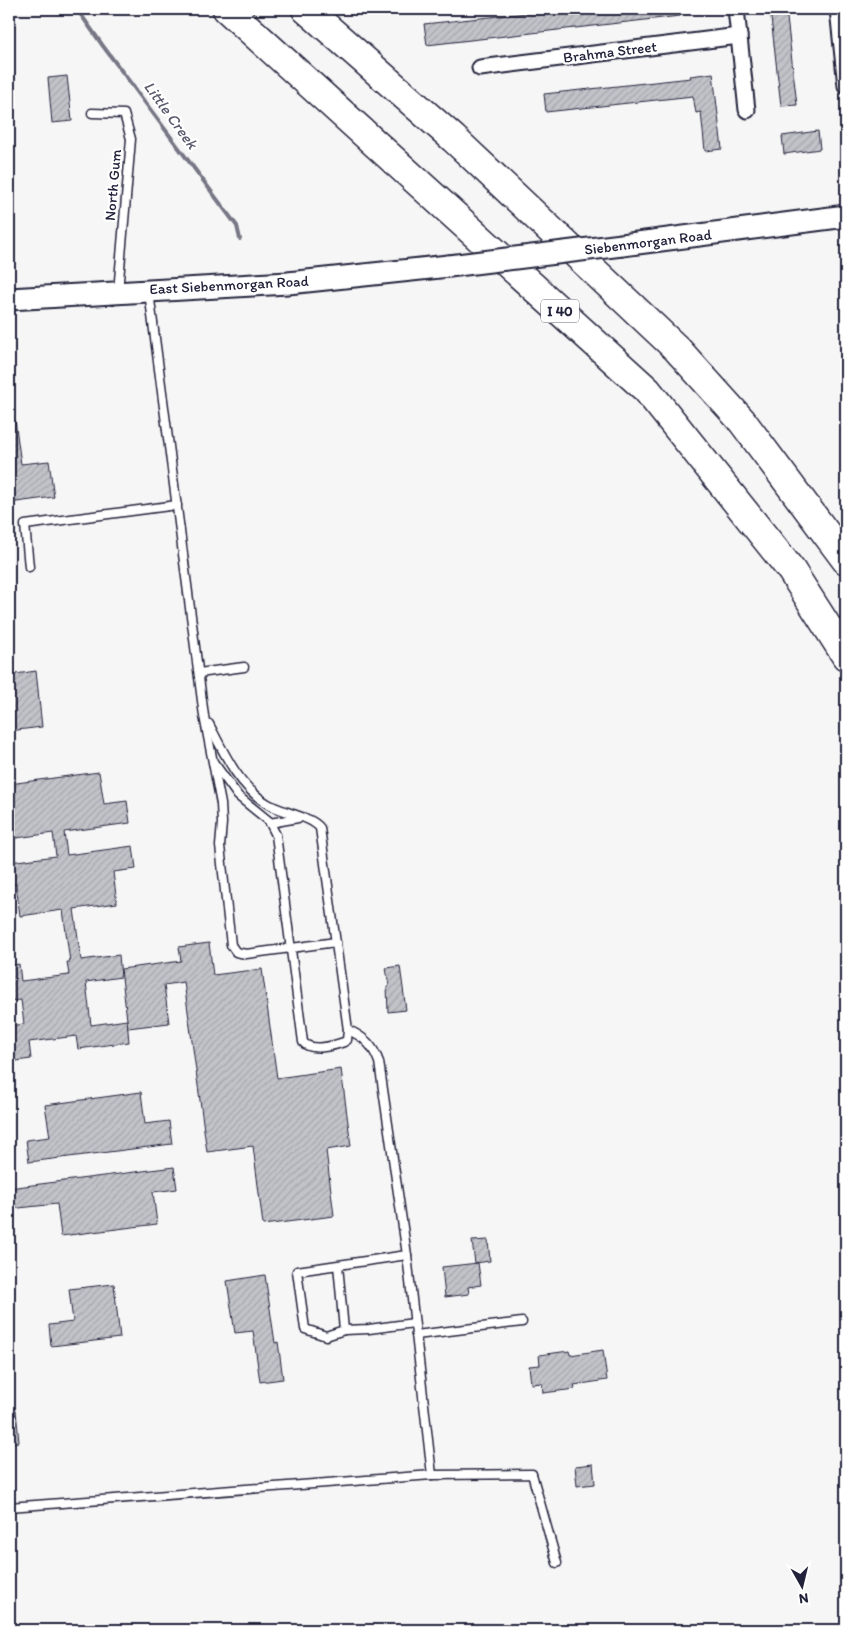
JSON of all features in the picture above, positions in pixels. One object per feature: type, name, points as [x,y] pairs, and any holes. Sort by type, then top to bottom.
[{"type":"highway","name":"I 40","points":[[227,9],[647,390],[791,570],[846,656]]},
{"type":"highway","points":[[306,9],[461,146],[677,349],[742,421],[846,560]]},
{"type":"street","points":[[736,9],[747,110]]},
{"type":"street","points":[[838,9],[846,86]]},
{"type":"street","name":"Brahma Street","points":[[480,68],[739,36]]},
{"type":"street","name":"Siebenmorgan Road","points":[[449,266],[846,216]]},
{"type":"street","name":"East Siebenmorgan Road","points":[[9,299],[288,283],[449,266]]},
{"type":"lane","name":"North Gum","points":[[92,113],[124,114],[131,139],[118,292]]},
{"type":"lane","points":[[149,290],[204,716],[221,804],[220,846],[232,949],[246,954],[336,942]]},
{"type":"lane","points":[[29,567],[25,525],[177,506]]},
{"type":"lane","points":[[199,673],[244,667]]},
{"type":"lane","points":[[204,716],[223,751],[247,788],[268,804],[317,824],[322,834],[348,1030],[347,1040],[344,1042],[313,1048],[304,1044],[302,1040],[276,835],[270,822],[238,796],[213,761]]},
{"type":"lane","points":[[270,822],[303,818]]},
{"type":"lane","points":[[348,1030],[360,1035],[375,1052],[379,1062],[407,1256],[432,1475]]},
{"type":"lane","points":[[407,1256],[297,1271],[305,1329],[326,1336],[344,1330],[369,1329],[414,1322]]},
{"type":"lane","points":[[338,1265],[344,1330]]},
{"type":"lane","points":[[416,1335],[522,1322]]},
{"type":"lane","points":[[9,1506],[432,1475],[532,1474],[557,1563]]},
{"type":"building","points":[[565,9],[680,9],[680,16],[427,45],[424,24]]},
{"type":"building","points":[[770,9],[786,9],[797,105],[781,106]]},
{"type":"building","points":[[713,73],[722,149],[705,151],[701,112],[696,113],[693,96],[546,112],[544,94],[691,78],[690,76]]},
{"type":"building","points":[[67,76],[72,121],[52,123],[48,78]]},
{"type":"building","points":[[818,131],[820,149],[784,154],[782,136]]},
{"type":"building","points":[[15,420],[21,464],[49,461],[54,497],[9,503],[9,421]]},
{"type":"building","points":[[36,671],[42,727],[9,731],[9,675]]},
{"type":"building","points":[[99,772],[104,804],[127,801],[130,823],[64,832],[67,855],[133,846],[136,869],[113,872],[117,903],[74,909],[81,960],[119,955],[121,977],[86,982],[91,1025],[127,1020],[129,1042],[78,1049],[76,1036],[29,1042],[31,1059],[9,1062],[9,1026],[24,1024],[21,1000],[9,1001],[9,966],[19,964],[21,981],[69,975],[67,962],[70,962],[63,910],[20,916],[16,884],[9,885],[9,862],[56,856],[53,833],[9,839],[9,784]]},
{"type":"building","points":[[209,943],[213,975],[262,969],[277,1078],[341,1069],[351,1146],[326,1150],[334,1216],[263,1225],[253,1146],[207,1152],[184,982],[164,985],[169,1023],[128,1028],[121,969],[181,961],[179,947]]},
{"type":"building","points":[[400,966],[406,1010],[388,1012],[387,987],[389,986],[386,968]]},
{"type":"building","points":[[141,1092],[145,1124],[169,1121],[172,1144],[29,1162],[26,1140],[50,1137],[45,1105]]},
{"type":"building","points":[[174,1167],[177,1189],[153,1192],[157,1224],[61,1236],[57,1204],[9,1209],[9,1188]]},
{"type":"building","points":[[488,1240],[490,1261],[475,1263],[472,1241]]},
{"type":"building","points":[[478,1263],[481,1285],[468,1287],[469,1294],[445,1297],[442,1267]]},
{"type":"building","points":[[265,1275],[275,1343],[278,1342],[283,1379],[260,1382],[253,1331],[235,1333],[227,1281]]},
{"type":"building","points":[[114,1284],[120,1338],[51,1346],[49,1325],[73,1322],[69,1289]]},
{"type":"building","points":[[603,1350],[607,1380],[574,1385],[575,1389],[543,1393],[542,1383],[531,1384],[529,1366],[540,1365],[539,1355],[569,1351],[570,1355]]},
{"type":"building","points":[[9,1410],[16,1410],[19,1442],[9,1443]]},
{"type":"building","points":[[593,1464],[595,1484],[577,1486],[575,1466]]},
{"type":"waterway","name":"Little Creek","points":[[77,9],[237,226],[240,239]]}]
